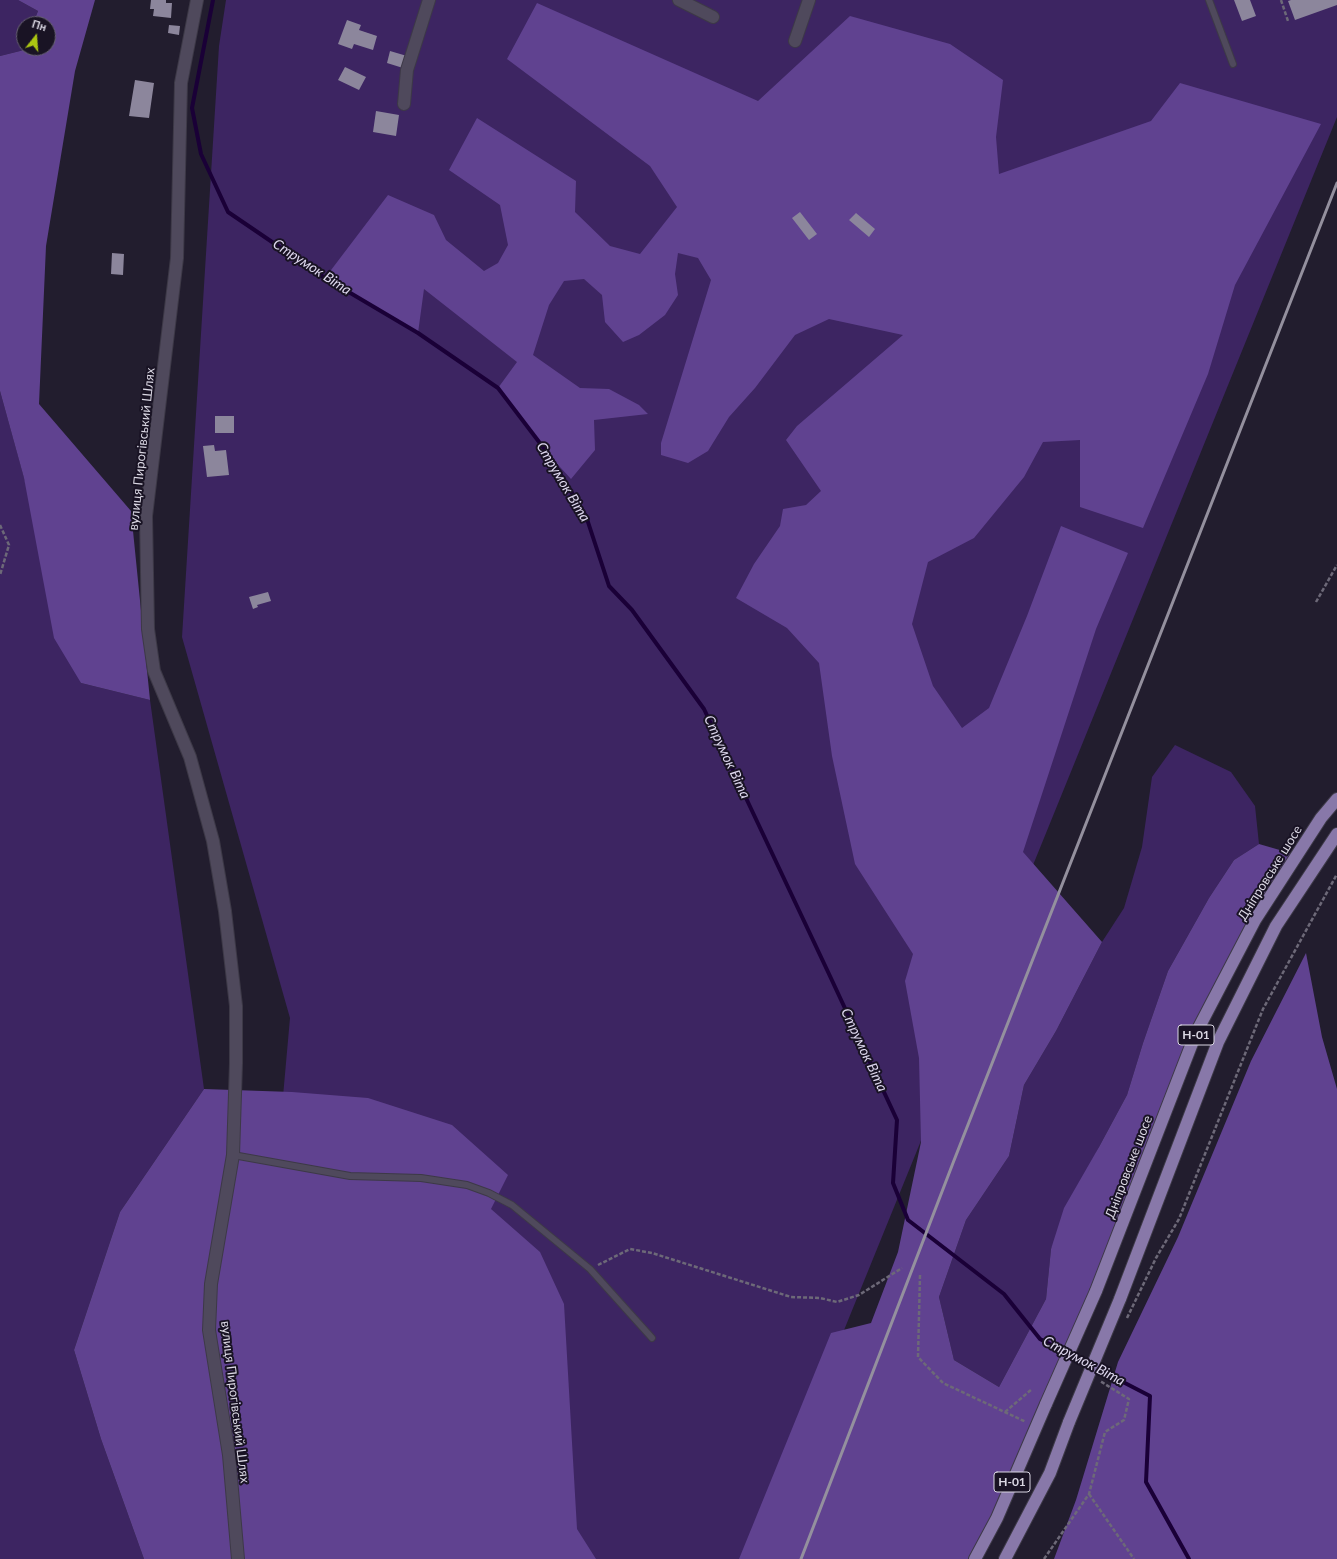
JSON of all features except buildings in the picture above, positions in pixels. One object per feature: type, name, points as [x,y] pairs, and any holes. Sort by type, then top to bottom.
[{"type":"main road","name":"Дніпровське шосе","points":[[975,1559],[997,1518],[1096,1291],[1196,1033],[1255,920],[1321,818],[1337,799]]},
{"type":"main road","name":"Н-01","points":[[1005,1559],[1050,1473],[1069,1422],[1120,1300],[1218,1042],[1276,926],[1337,834]]},
{"type":"street","name":"вулиця Пирогівський Шлях","points":[[197,0],[181,83],[177,258],[146,516],[148,629],[154,670],[190,757],[213,841],[226,911],[236,1006],[233,1154],[211,1284],[209,1330],[229,1455],[238,1559]]},
{"type":"street","points":[[404,104],[407,70],[429,0]]},
{"type":"street","points":[[679,0],[713,17]]},
{"type":"street","points":[[795,41],[809,0]]},
{"type":"lane","points":[[1209,0],[1232,64]]},
{"type":"lane","points":[[233,1154],[350,1176],[421,1178],[467,1185],[489,1193],[512,1205],[590,1269],[652,1338]]},
{"type":"path","points":[[1281,0],[1288,21]]},
{"type":"path","points":[[0,525],[9,545],[0,575]]},
{"type":"path","points":[[1316,602],[1337,565]]},
{"type":"path","points":[[1124,1325],[1156,1258],[1179,1219],[1263,1009],[1337,874]]},
{"type":"path","points":[[590,1269],[630,1249],[652,1253],[791,1297],[820,1298],[837,1302],[859,1295],[902,1268]]},
{"type":"path","points":[[920,1275],[918,1357],[943,1383],[1036,1427]]},
{"type":"path","points":[[1044,1559],[1089,1494],[1105,1432],[1124,1420],[1129,1399],[1100,1382],[1102,1377]]},
{"type":"path","points":[[1005,1412],[1032,1389]]},
{"type":"path","points":[[1089,1494],[1134,1559]]},
{"type":"shaded area","points":[[0,0],[18,0],[38,11],[36,16],[16,16],[16,52],[0,56]]},
{"type":"shaded area","points":[[18,0],[95,0],[75,71],[46,246],[39,404],[131,511],[150,700],[81,683],[54,638],[24,478],[0,391],[0,56],[16,52],[16,56],[56,56],[56,16],[36,16],[38,11]]},
{"type":"shaded area","points":[[226,0],[1337,0],[1337,117],[751,1559],[267,1559],[261,1343],[290,1018],[182,637],[219,46]]},
{"type":"shaded area","points":[[537,3],[758,101],[850,16],[950,44],[1003,80],[996,137],[999,174],[1151,121],[1180,83],[1321,124],[1235,285],[1208,374],[1143,528],[1080,507],[1080,440],[1043,442],[1024,477],[974,538],[928,562],[912,624],[933,686],[962,728],[989,708],[1027,616],[1061,526],[1128,553],[1096,629],[1023,852],[1102,942],[1056,1031],[1024,1085],[1009,1156],[966,1220],[939,1297],[954,1360],[999,1387],[1046,1299],[1051,1249],[1064,1208],[1127,1095],[1168,971],[1209,898],[1234,860],[1259,844],[1297,855],[1196,1033],[1096,1291],[975,1559],[739,1559],[831,1333],[871,1323],[898,1252],[921,1142],[919,1058],[905,981],[913,954],[855,864],[832,756],[819,663],[787,628],[736,598],[754,564],[780,526],[783,509],[806,505],[821,491],[786,440],[797,426],[903,335],[829,319],[795,335],[755,388],[729,417],[708,451],[688,463],[661,455],[661,443],[711,280],[698,258],[678,253],[675,274],[678,295],[665,315],[639,335],[623,342],[605,322],[602,295],[584,279],[564,281],[549,305],[533,355],[580,388],[609,389],[639,405],[648,414],[594,420],[595,450],[571,479],[549,455],[498,388],[517,362],[424,289],[418,333],[325,278],[388,195],[434,215],[446,240],[484,271],[498,263],[508,245],[500,205],[449,170],[477,118],[576,181],[575,212],[610,246],[640,254],[677,207],[650,166],[507,59]]},
{"type":"shaded area","points":[[0,391],[81,683],[150,700],[204,1089],[120,1212],[74,1350],[101,1439],[144,1559],[0,1559]]},
{"type":"shaded area","points":[[1175,745],[1231,772],[1255,806],[1259,844],[1234,860],[1209,898],[1168,971],[1127,1095],[1099,1147],[1051,1249],[1046,1299],[999,1387],[954,1360],[939,1297],[966,1220],[1009,1156],[1024,1085],[1056,1031],[1102,942],[1124,908],[1142,847],[1152,777]]},
{"type":"shaded area","points":[[1306,953],[1322,1037],[1337,1089],[1337,1559],[1054,1559],[1076,1500],[1118,1362],[1178,1237],[1251,1061]]},
{"type":"shaded area","points":[[204,1089],[292,1092],[368,1098],[452,1125],[508,1175],[491,1209],[540,1252],[564,1304],[577,1529],[596,1559],[144,1559],[101,1439],[74,1350],[120,1212]]},
{"type":"waterway","name":"Струмок Віта","points":[[213,0],[192,108],[201,154],[228,212],[325,278],[418,333],[498,388],[549,455],[586,516],[609,586],[632,610],[704,709],[829,974],[897,1120],[893,1183],[908,1220],[1004,1294],[1040,1339],[1150,1396],[1146,1482],[1189,1559]]},
{"type":"railway","points":[[801,1559],[953,1163],[1337,183]]}]
